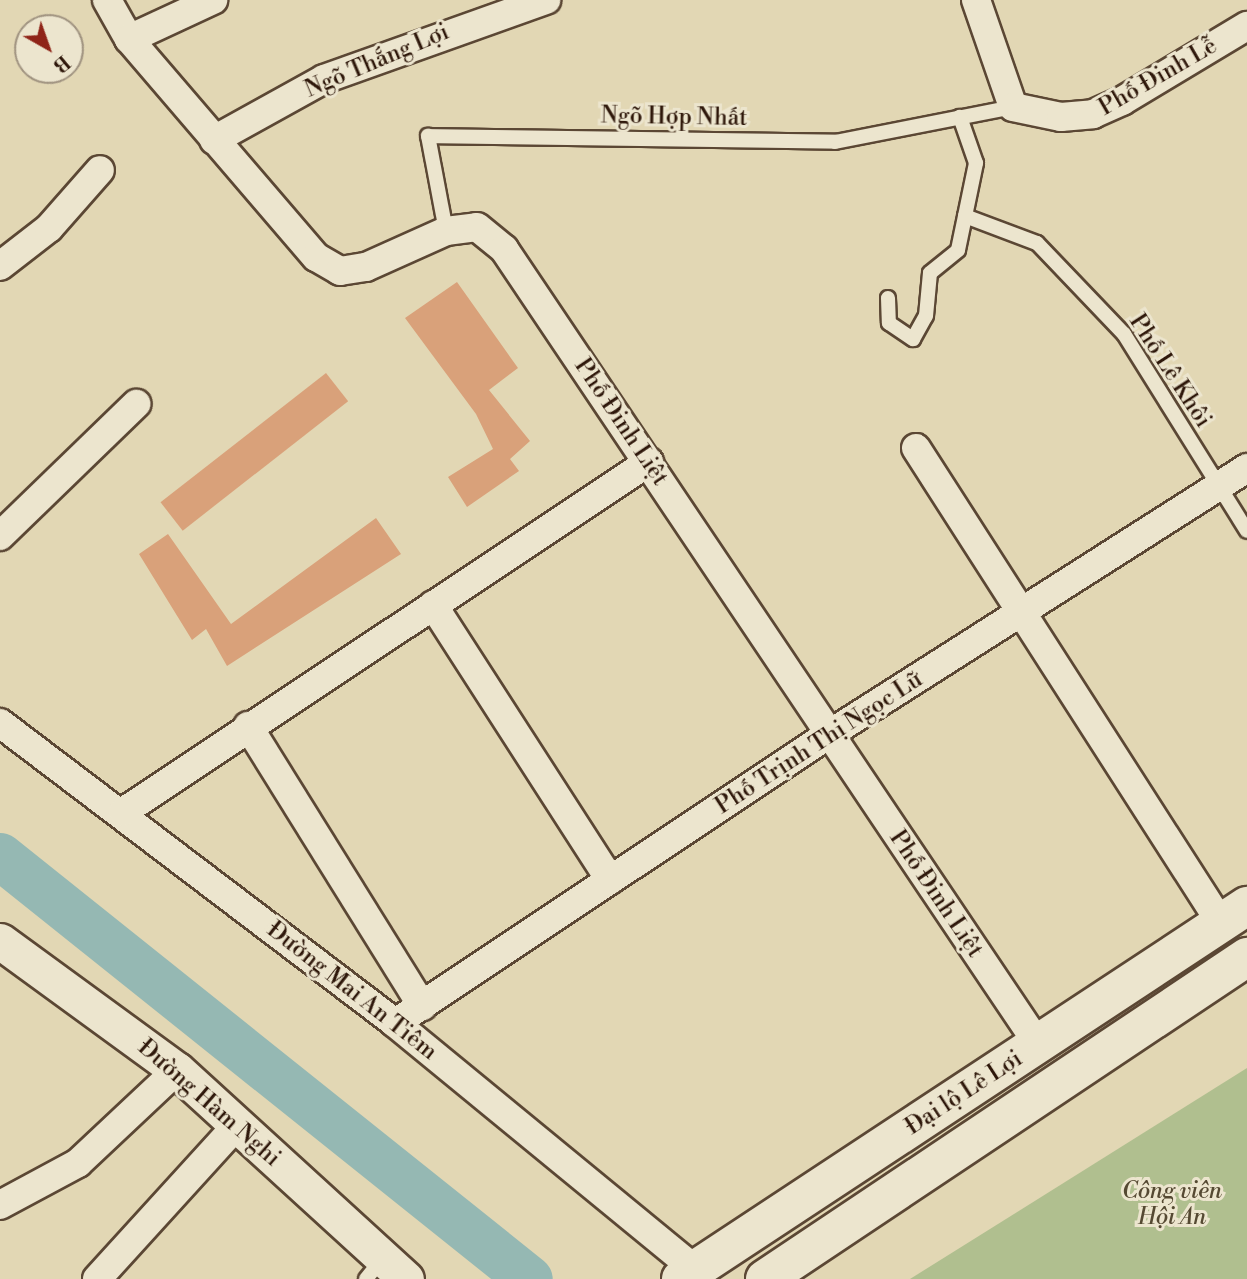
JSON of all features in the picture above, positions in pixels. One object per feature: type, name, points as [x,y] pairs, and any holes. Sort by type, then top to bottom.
[{"type":"main road","name":"Đại lộ Lê Lợi","points":[[689,1274],[1234,914]]},
{"type":"main road","name":"Đại lộ Lê Lợi","points":[[765,1279],[1247,957]]},
{"type":"street","name":"Phố Đinh Liệt","points":[[107,0],[129,39],[316,257],[340,271],[366,267],[446,230],[477,227],[504,249],[1038,1044]]},
{"type":"street","points":[[129,39],[213,0]]},
{"type":"street","name":"Ngõ Thắng Lợi","points":[[214,140],[324,79],[546,0]]},
{"type":"street","points":[[976,0],[1013,107]]},
{"type":"street","name":"Phố Đinh Lễ","points":[[1013,107],[1061,117],[1093,114],[1247,26]]},
{"type":"street","points":[[0,266],[49,228],[100,170]]},
{"type":"street","points":[[0,536],[136,404]]},
{"type":"street","points":[[916,448],[1020,615],[1234,914]]},
{"type":"street","points":[[123,813],[248,726],[649,462]]},
{"type":"street","name":"Phố Trịnh Thị Ngọc Lữ","points":[[395,1023],[828,735],[1219,489],[1247,468]]},
{"type":"street","points":[[433,605],[610,880]]},
{"type":"street","name":"Đường Mai An Tiêm","points":[[0,723],[123,813],[395,1023],[689,1274]]},
{"type":"street","points":[[248,726],[422,1006]]},
{"type":"street","name":"Đường Hàm Nghi","points":[[0,941],[177,1070],[237,1125],[385,1272]]},
{"type":"street","points":[[0,1205],[78,1163],[177,1070]]},
{"type":"street","points":[[97,1279],[237,1125]]},
{"type":"lane","name":"Ngõ Hợp Nhất","points":[[446,230],[428,136],[835,142],[1013,107]]},
{"type":"lane","points":[[888,298],[889,323],[913,339],[926,316],[930,273],[958,250],[976,163],[960,117]]},
{"type":"lane","name":"Phố Lê Khôi","points":[[965,216],[1037,243],[1124,334],[1247,531]]},
{"type":"green space","name":"Công viên Hội An","points":[[1247,1068],[1247,1279],[910,1279]]},
{"type":"building","points":[[457,282],[518,368],[489,390],[530,441],[510,459],[519,471],[467,507],[448,477],[493,449],[476,414],[405,318]]},
{"type":"building","points":[[326,373],[348,401],[183,531],[161,502]]},
{"type":"building","points":[[376,518],[401,554],[227,666],[206,629],[192,640],[139,554],[168,534],[231,624]]},
{"type":"waterway","points":[[0,856],[529,1279]]}]
